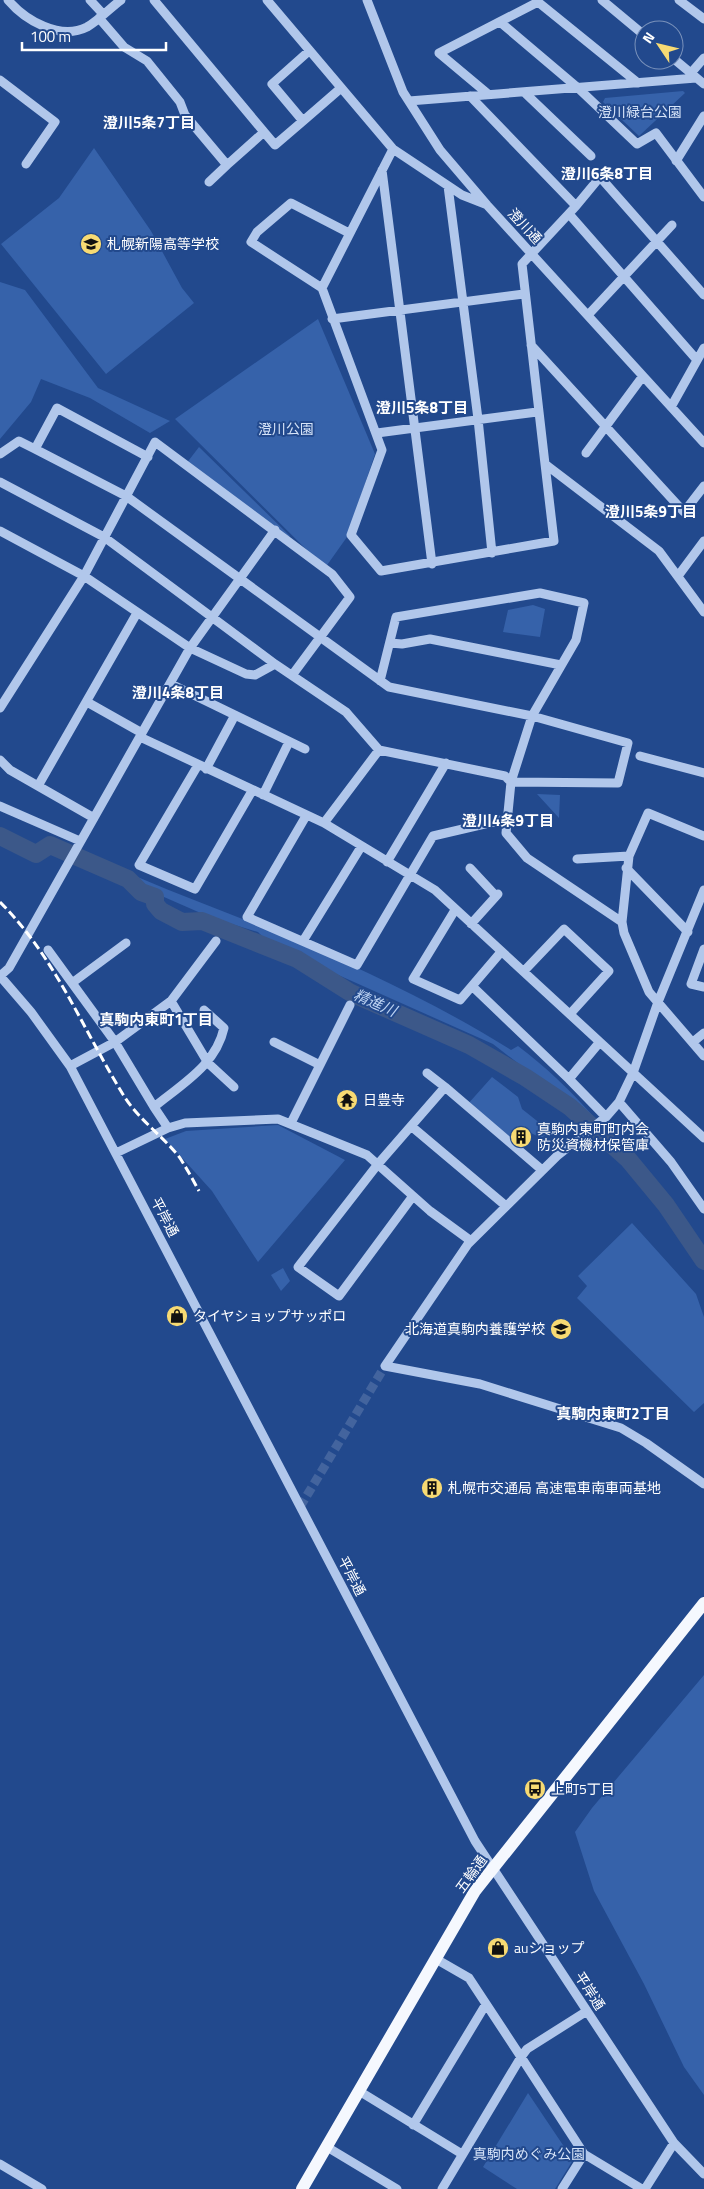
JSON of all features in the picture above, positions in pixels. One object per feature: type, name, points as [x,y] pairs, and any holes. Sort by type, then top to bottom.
[{"type":"main road","name":"五輪通","points":[[302,2189],[475,1891],[704,1603]]},
{"type":"street","points":[[8,0],[29,19],[51,28],[78,30],[101,16],[120,0]]},
{"type":"street","points":[[90,0],[124,47],[147,61],[180,102],[185,115],[227,165]]},
{"type":"street","points":[[154,0],[275,145],[341,88]]},
{"type":"street","points":[[267,0],[393,149],[462,195],[487,204]]},
{"type":"street","name":"澄川通","points":[[367,0],[403,92],[440,150],[532,254],[704,442]]},
{"type":"street","points":[[602,0],[634,27]]},
{"type":"street","points":[[679,0],[704,19]]},
{"type":"street","points":[[488,94],[439,53],[538,2],[638,83]]},
{"type":"street","points":[[500,22],[578,88],[637,144],[656,133],[704,197]]},
{"type":"street","points":[[303,121],[272,84],[310,51]]},
{"type":"street","points":[[694,76],[704,58]]},
{"type":"street","points":[[684,68],[704,84]]},
{"type":"street","points":[[409,101],[638,83],[694,76]]},
{"type":"street","points":[[0,80],[55,122],[26,164]]},
{"type":"street","points":[[524,92],[591,156]]},
{"type":"street","points":[[470,96],[573,210],[623,276],[697,360]]},
{"type":"street","points":[[676,161],[704,116]]},
{"type":"street","points":[[209,182],[264,132]]},
{"type":"street","points":[[322,288],[393,149]]},
{"type":"street","points":[[382,170],[432,564]]},
{"type":"street","points":[[349,233],[291,203],[257,232],[251,242],[322,288],[382,450],[351,535],[381,571],[432,564],[554,541],[537,412],[522,264],[573,210],[600,177],[704,295]]},
{"type":"street","points":[[448,186],[478,419],[492,553]]},
{"type":"street","points":[[588,315],[672,225]]},
{"type":"street","points":[[332,319],[524,294]]},
{"type":"street","points":[[530,345],[684,512],[704,486]]},
{"type":"street","points":[[671,407],[704,349]]},
{"type":"street","points":[[586,453],[643,376]]},
{"type":"street","points":[[35,450],[56,408],[148,457]]},
{"type":"street","points":[[377,433],[537,412]]},
{"type":"street","points":[[0,454],[19,441],[126,496],[240,577],[388,687],[532,716],[628,743],[618,783],[511,782],[506,776],[379,750],[346,712],[294,674],[275,664],[104,537],[0,482]]},
{"type":"street","points":[[0,708],[84,576],[155,442],[332,574],[350,597],[294,674]]},
{"type":"street","points":[[545,464],[659,551],[704,612]]},
{"type":"street","points":[[0,976],[8,968],[190,648],[274,530]]},
{"type":"street","points":[[0,531],[84,576],[190,648],[246,674],[256,675],[275,664]]},
{"type":"street","points":[[678,576],[704,541]]},
{"type":"street","points":[[380,681],[396,618],[540,593],[584,603],[576,640],[532,716],[511,782],[506,833],[527,858],[622,922]]},
{"type":"street","points":[[38,786],[137,613]]},
{"type":"street","points":[[390,643],[402,644],[430,639],[561,665]]},
{"type":"street","points":[[171,684],[306,749]]},
{"type":"street","points":[[86,702],[141,735],[202,767],[324,823],[435,890],[704,1138]]},
{"type":"street","points":[[235,715],[139,865],[195,890],[252,791]]},
{"type":"street","points":[[263,795],[289,742]]},
{"type":"street","points":[[324,823],[379,750]]},
{"type":"street","points":[[640,756],[704,773]]},
{"type":"street","points":[[0,760],[10,770],[94,818]]},
{"type":"street","points":[[387,862],[446,763]]},
{"type":"street","points":[[0,806],[78,844]]},
{"type":"street","points":[[704,836],[648,813],[629,856],[626,868],[622,922],[624,933],[648,992],[704,1056]]},
{"type":"street","points":[[306,816],[247,917],[358,965],[408,874],[433,836],[506,819]]},
{"type":"street","points":[[303,941],[361,847]]},
{"type":"street","points":[[577,859],[629,856]]},
{"type":"street","points":[[470,868],[497,895],[471,924]]},
{"type":"street","points":[[626,868],[688,932]]},
{"type":"street","points":[[704,890],[658,1002],[633,1073],[619,1102],[603,1119],[542,1170],[472,1241],[385,1366],[480,1384],[621,1428],[654,1448],[704,1484]]},
{"type":"street","points":[[455,910],[413,978],[460,1000],[501,952]]},
{"type":"street","points":[[524,971],[564,928],[609,971],[570,1014]]},
{"type":"street","points":[[70,1066],[115,1042],[171,1001],[216,941]]},
{"type":"street","points":[[72,983],[126,943]]},
{"type":"street","points":[[704,949],[691,984],[704,987]]},
{"type":"street","points":[[48,950],[115,1042],[168,1128]]},
{"type":"street","name":"平岸通","points":[[0,976],[31,1012],[70,1066],[476,1841],[674,2143],[704,2174]]},
{"type":"street","points":[[472,986],[569,1079],[603,1119]]},
{"type":"street","points":[[171,1001],[208,1063],[234,1088]]},
{"type":"street","points":[[291,1123],[350,1005]]},
{"type":"street","points":[[154,1107],[208,1063],[217,1048],[224,1028],[204,1010]]},
{"type":"street","points":[[692,1042],[704,1033]]},
{"type":"street","points":[[274,1042],[320,1065]]},
{"type":"street","points":[[569,1079],[599,1043]]},
{"type":"street","points":[[427,1073],[542,1170]]},
{"type":"street","points":[[413,1196],[339,1296],[298,1267],[378,1164],[445,1087]]},
{"type":"street","points":[[619,1102],[671,1162],[704,1209]]},
{"type":"street","points":[[116,1153],[168,1128],[186,1123],[278,1119],[367,1155],[413,1196],[472,1241]]},
{"type":"street","points":[[411,1126],[506,1206]]},
{"type":"street","points":[[436,1959],[469,1978],[584,2154],[644,2189],[674,2143]]},
{"type":"street","points":[[414,2125],[486,2004]]},
{"type":"street","points":[[442,2189],[527,2049],[587,2011]]},
{"type":"street","points":[[359,2091],[462,2154]]},
{"type":"street","points":[[327,2147],[385,2186],[397,2189]]},
{"type":"street","points":[[562,2189],[584,2154]]},
{"type":"street","points":[[0,2164],[42,2189]]},
{"type":"green space","name":"澄川緑台公園","points":[[683,91],[685,93],[639,136],[603,102],[605,98]]},
{"type":"green space","points":[[94,148],[151,231],[182,288],[194,303],[106,374],[1,244],[59,198]]},
{"type":"green space","points":[[0,282],[25,290],[98,388],[170,421],[150,433],[90,398],[41,379],[31,402],[0,439]]},
{"type":"green space","name":"澄川公園","points":[[318,319],[375,454],[347,537],[325,568],[175,419]]},
{"type":"green space","points":[[199,447],[290,536],[286,540],[186,464]]},
{"type":"green space","points":[[533,605],[545,609],[540,637],[503,632],[508,610]]},
{"type":"green space","points":[[537,794],[560,795],[559,818]]},
{"type":"green space","points":[[79,851],[338,959],[455,1017],[511,1050],[518,1046],[557,1079],[593,1116],[590,1119],[493,1044],[271,945],[258,932],[212,918],[75,858]]},
{"type":"green space","points":[[492,1077],[518,1097],[522,1109],[551,1132],[541,1138],[525,1130],[513,1144],[467,1105]]},
{"type":"green space","points":[[278,1125],[345,1160],[258,1262],[212,1191],[165,1139],[186,1131]]},
{"type":"green space","points":[[632,1223],[696,1294],[704,1317],[704,1403],[694,1412],[577,1298],[587,1286],[578,1276]]},
{"type":"green space","points":[[283,1268],[290,1281],[281,1291],[271,1275]]},
{"type":"green space","points":[[704,1675],[704,2095],[684,2067],[644,1984],[594,1891],[575,1832],[592,1808]]},
{"type":"green space","name":"真駒内めぐみ公園","points":[[528,2093],[573,2160],[555,2189],[517,2189],[483,2167]]},
{"type":"waterway","name":"精進川","points":[[0,836],[36,854],[50,845],[128,879],[141,892],[155,897],[155,904],[161,911],[182,922],[202,921],[297,959],[351,993],[469,1045],[525,1077],[570,1107],[628,1159],[666,1205],[704,1261]]},
{"type":"tunnel","points":[[300,1507],[385,1366]]},
{"type":"railway","points":[[0,902],[20,924],[53,971],[130,1105],[180,1158],[199,1191]]},
{"type":"place","name":"札幌新陽高等学校","points":[[91,244]]},
{"type":"place","name":"日豊寺","points":[[347,1100]]},
{"type":"place","name":"真駒内東町町内会 防災資機材保管庫","points":[[521,1137]]},
{"type":"place","name":"タイヤショップサッポロ","points":[[177,1316]]},
{"type":"place","name":"北海道真駒内養護学校","points":[[561,1329]]},
{"type":"place","name":"札幌市交通局 高速電車南車両基地","points":[[432,1488]]},
{"type":"place","name":"上町5丁目","points":[[535,1789]]},
{"type":"place","name":"auショップ","points":[[498,1948]]},
{"type":"district","name":"澄川5条7丁目","points":[[149,123]]},
{"type":"district","name":"澄川6条8丁目","points":[[607,174]]},
{"type":"district","name":"澄川5条8丁目","points":[[422,408]]},
{"type":"district","name":"澄川5条9丁目","points":[[651,512]]},
{"type":"district","name":"澄川4条8丁目","points":[[178,693]]},
{"type":"district","name":"澄川4条9丁目","points":[[508,821]]},
{"type":"district","name":"真駒内東町1丁目","points":[[156,1020]]},
{"type":"district","name":"真駒内東町2丁目","points":[[613,1414]]}]
